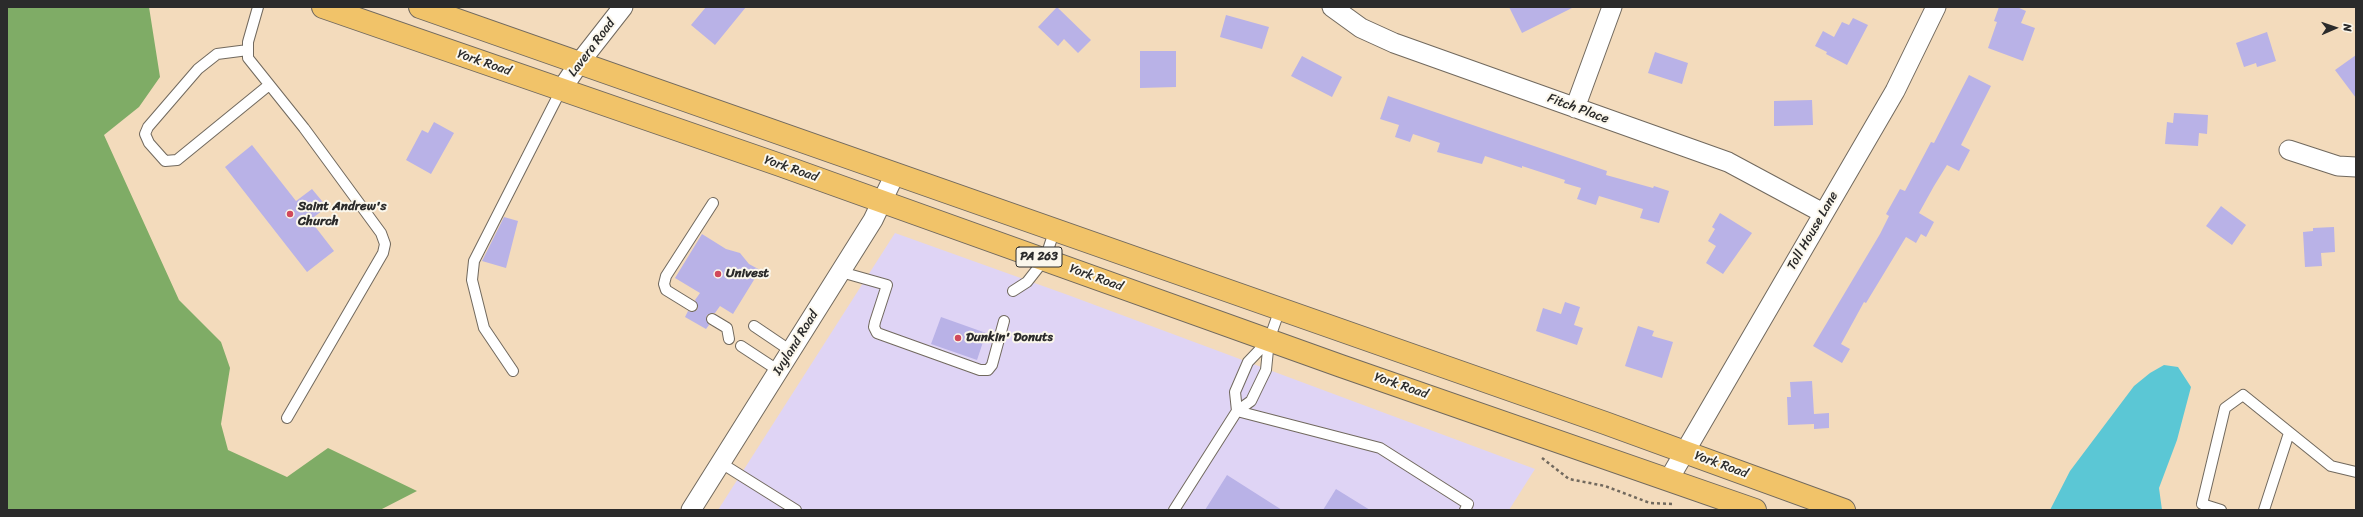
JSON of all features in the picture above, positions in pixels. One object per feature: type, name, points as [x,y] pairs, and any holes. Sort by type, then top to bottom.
[{"type":"highway","name":"York Road","points":[[323,7],[882,201],[1268,340],[1755,510]]},
{"type":"highway","name":"York Road","points":[[420,7],[1055,229],[1685,452],[1817,506],[1844,510]]},
{"type":"street","name":"Lavera Road","points":[[561,90],[580,62],[624,7]]},
{"type":"street","name":"Fitch Place","points":[[1332,7],[1361,28],[1394,44],[1728,162],[1823,213]]},
{"type":"street","points":[[1576,108],[1612,7]]},
{"type":"street","name":"Toll House Lane","points":[[1669,479],[1895,91],[1936,7]]},
{"type":"street","points":[[2289,150],[2338,166],[2356,167]]},
{"type":"street","name":"Ivyland Road","points":[[692,510],[876,215],[895,174]]},
{"type":"lane","points":[[258,7],[248,42],[248,58],[270,85],[376,227],[385,244],[384,253],[287,418]]},
{"type":"lane","points":[[248,50],[217,54],[198,69],[148,127],[145,134],[149,143],[165,161],[178,160],[270,85]]},
{"type":"lane","points":[[513,371],[484,328],[472,280],[474,261],[561,90]]},
{"type":"lane","points":[[692,306],[666,290],[664,284],[666,276],[713,203]]},
{"type":"lane","points":[[1013,291],[1027,282],[1045,259],[1055,229]]},
{"type":"lane","points":[[841,272],[887,285],[875,322],[874,327],[877,333],[980,370],[988,370],[992,365],[1004,321]]},
{"type":"lane","points":[[1174,510],[1238,411],[1251,401],[1266,370],[1268,340],[1280,309]]},
{"type":"lane","points":[[712,319],[727,328],[729,339]]},
{"type":"lane","points":[[754,326],[791,351]]},
{"type":"lane","points":[[1238,411],[1235,392],[1248,362],[1268,340]]},
{"type":"lane","points":[[741,346],[779,371]]},
{"type":"lane","points":[[2221,510],[2202,504],[2225,408],[2243,395],[2288,434],[2331,466],[2356,472]]},
{"type":"lane","points":[[1238,411],[1380,448],[1468,504],[1465,510]]},
{"type":"lane","points":[[2264,510],[2288,434]]},
{"type":"lane","points":[[721,463],[796,510]]},
{"type":"shaded area","points":[[895,233],[1068,295],[1535,469],[1509,510],[718,510]]},
{"type":"green space","points":[[7,7],[149,7],[160,77],[139,107],[104,135],[179,300],[221,342],[230,368],[221,424],[228,450],[287,477],[328,448],[417,491],[380,510],[7,510]]},
{"type":"water","points":[[2164,365],[2178,367],[2191,387],[2177,440],[2159,488],[2162,510],[2050,510],[2070,471],[2134,386],[2150,373]]},
{"type":"building","points":[[706,7],[746,7],[715,45],[691,25]]},
{"type":"building","points":[[1057,7],[1091,40],[1078,53],[1064,39],[1058,46],[1038,27]]},
{"type":"building","points":[[1509,7],[1574,7],[1522,33]]},
{"type":"building","points":[[1999,7],[2017,7],[2026,11],[2021,23],[2035,28],[2023,61],[1988,48],[1997,22],[1994,21]]},
{"type":"building","points":[[1226,15],[1269,27],[1262,49],[1220,37]]},
{"type":"building","points":[[1853,18],[1868,25],[1847,65],[1826,54],[1827,52],[1815,46],[1823,31],[1834,37],[1842,22],[1849,25]]},
{"type":"building","points":[[2267,32],[2276,61],[2257,67],[2256,63],[2244,67],[2236,43]]},
{"type":"building","points":[[1140,51],[1176,51],[1176,87],[1140,88]]},
{"type":"building","points":[[1655,52],[1688,63],[1682,84],[1648,73]]},
{"type":"building","points":[[2356,55],[2356,98],[2335,70]]},
{"type":"building","points":[[1302,56],[1342,77],[1332,97],[1291,76]]},
{"type":"building","points":[[1969,75],[1991,86],[1961,145],[1970,150],[1959,171],[1947,165],[1919,213],[1934,222],[1926,237],[1921,234],[1916,243],[1906,237],[1866,303],[1864,302],[1841,344],[1850,349],[1842,363],[1813,346],[1880,234],[1889,216],[1886,214],[1900,189],[1905,191],[1931,142],[1934,143]]},
{"type":"building","points":[[1388,96],[1607,171],[1606,175],[1669,191],[1659,223],[1640,218],[1643,209],[1599,196],[1596,205],[1577,199],[1581,188],[1564,183],[1565,180],[1485,156],[1482,164],[1437,152],[1440,143],[1413,134],[1410,142],[1395,137],[1399,125],[1380,119]]},
{"type":"building","points":[[1812,100],[1813,125],[1774,126],[1774,101]]},
{"type":"building","points":[[2174,113],[2208,115],[2207,134],[2199,133],[2198,146],[2165,144],[2167,122],[2173,123]]},
{"type":"building","points":[[434,122],[454,133],[431,174],[406,160],[422,130],[428,133]]},
{"type":"building","name":"Saint Andrew's Church","points":[[252,145],[296,201],[312,189],[327,207],[310,220],[334,251],[307,272],[225,167]]},
{"type":"building","points":[[2221,206],[2246,225],[2232,245],[2206,226]]},
{"type":"building","points":[[1720,213],[1752,233],[1723,274],[1706,263],[1716,246],[1708,241],[1715,229],[1712,227]]},
{"type":"building","points":[[504,217],[518,221],[506,268],[482,261]]},
{"type":"building","points":[[2334,227],[2335,252],[2321,253],[2322,266],[2305,267],[2303,232],[2313,231],[2313,228]]},
{"type":"building","name":"Univest","points":[[702,234],[726,249],[740,253],[749,264],[760,270],[733,314],[720,306],[715,313],[707,315],[706,319],[709,325],[706,329],[685,317],[688,311],[692,312],[697,310],[698,306],[695,300],[700,293],[675,278]]},
{"type":"building","points":[[1565,302],[1580,307],[1574,325],[1583,328],[1577,345],[1536,331],[1543,308],[1561,314]]},
{"type":"building","name":"Dunkin' Donuts","points":[[941,317],[986,333],[977,360],[931,344]]},
{"type":"building","points":[[1638,326],[1654,331],[1652,336],[1673,342],[1662,378],[1625,366]]},
{"type":"building","points":[[1812,381],[1814,414],[1829,413],[1829,428],[1814,429],[1814,424],[1788,425],[1787,397],[1791,397],[1790,382]]},
{"type":"building","points":[[1227,475],[1282,510],[1205,510]]},
{"type":"building","points":[[1336,489],[1370,510],[1323,510]]},
{"type":"place","name":"Saint Andrew's Church","points":[[290,214]]},
{"type":"place","name":"Univest","points":[[718,274]]},
{"type":"place","name":"Dunkin' Donuts","points":[[958,338]]}]
